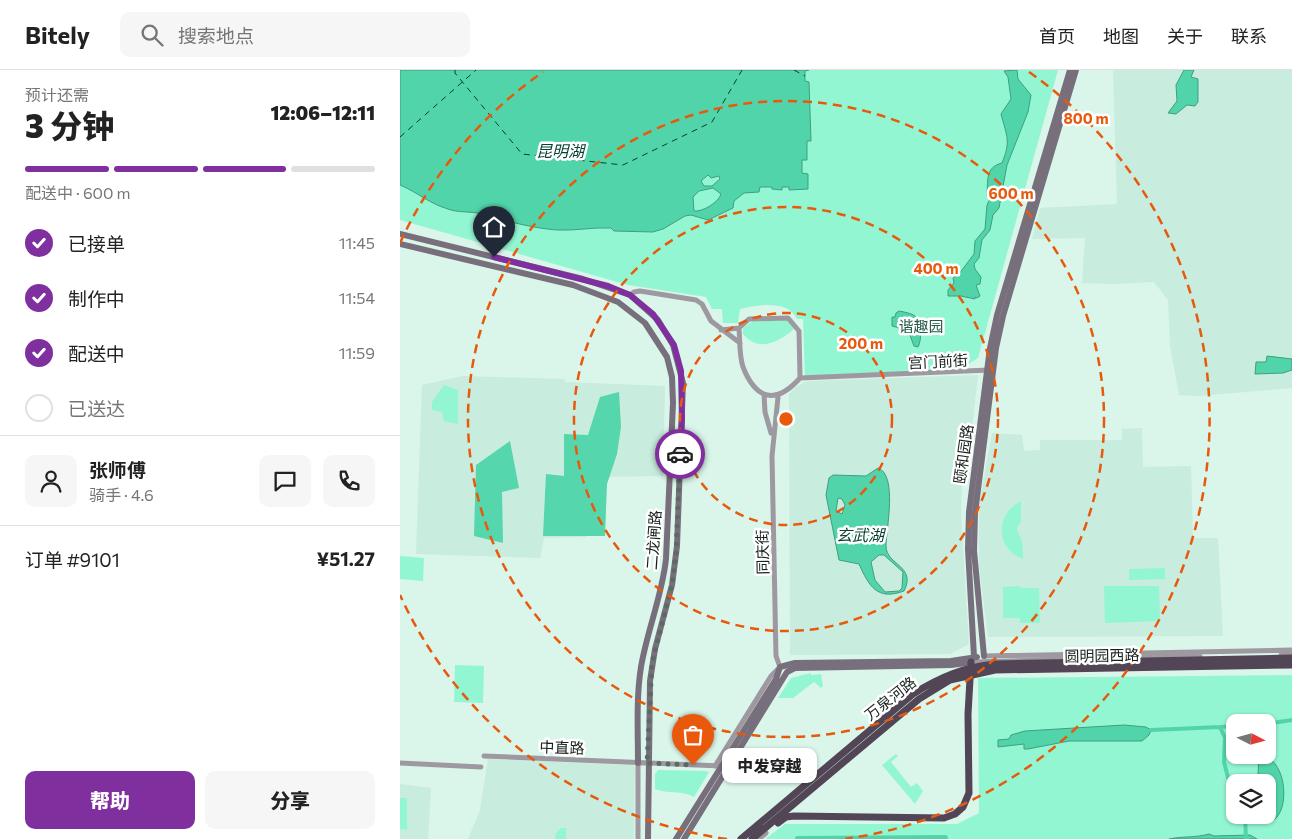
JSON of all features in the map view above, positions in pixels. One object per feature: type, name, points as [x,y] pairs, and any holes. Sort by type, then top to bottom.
[{"type":"highway","name":"圆明园西路","points":[[919,698],[950,680],[979,672],[1090,665],[1292,658]]},
{"type":"highway","points":[[762,835],[786,817],[794,816],[944,818],[955,814],[963,807],[969,793],[968,714],[973,659]]},
{"type":"highway","name":"万泉河路","points":[[741,839],[913,694],[937,679],[978,665],[1090,665]]},
{"type":"highway","name":"圆明园西路","points":[[1090,665],[1292,665]]},
{"type":"highway","name":"万泉河路","points":[[752,839],[762,835],[919,698]]},
{"type":"main road","name":"颐和园路","points":[[973,659],[968,512],[998,315],[1070,70]]},
{"type":"main road","name":"颐和园路","points":[[984,656],[974,530],[976,493],[990,370],[1076,70]]},
{"type":"main road","name":"二龙闸路","points":[[400,234],[583,279],[630,295],[658,320],[671,340],[677,355],[683,383],[676,554],[672,585],[652,663],[647,763],[648,839]]},
{"type":"main road","name":"二龙闸路","points":[[400,244],[573,285],[618,302],[645,323],[667,356],[672,377],[666,559],[664,575],[641,667],[638,695],[638,763]]},
{"type":"main road","points":[[671,445],[680,445]]},
{"type":"main road","points":[[684,839],[786,672],[795,668],[951,665],[984,656]]},
{"type":"main road","points":[[676,839],[718,766],[776,678],[780,667],[795,663],[951,661],[973,659]]},
{"type":"street","points":[[630,295],[640,291],[696,300],[702,304],[711,321],[720,330],[740,343]]},
{"type":"street","points":[[720,330],[739,328],[750,319],[788,318],[794,323],[798,331],[800,378],[778,397],[772,436]]},
{"type":"street","points":[[739,328],[743,366],[754,386],[764,394],[778,397]]},
{"type":"street","name":"宫门前街","points":[[800,378],[990,370]]},
{"type":"street","points":[[764,394],[765,412],[772,436]]},
{"type":"street","name":"同庆街","points":[[772,436],[776,654],[780,667]]},
{"type":"street","name":"圆明园西路","points":[[984,656],[1292,650]]},
{"type":"street","name":"圆明园西路","points":[[973,659],[1292,654]]},
{"type":"street","points":[[780,667],[786,672]]},
{"type":"street","name":"中直路","points":[[484,756],[647,763]]},
{"type":"street","name":"二龙闸路","points":[[638,763],[638,839]]},
{"type":"street","points":[[647,763],[718,766]]},
{"type":"street","points":[[400,764],[481,768]]},
{"type":"shaded area","points":[[1113,70],[1292,70],[1292,388],[1198,396],[1179,395],[1170,346],[1168,300],[1154,282],[1082,283],[1085,238],[1032,239],[1040,208],[1117,204]]},
{"type":"shaded area","points":[[978,375],[972,428],[963,452],[961,513],[969,644],[950,654],[790,655],[789,394],[796,387],[807,381]]},
{"type":"shaded area","points":[[463,376],[564,379],[565,382],[665,386],[663,476],[592,477],[588,489],[586,537],[544,538],[540,558],[416,554],[422,385]]},
{"type":"shaded area","points":[[619,392],[621,427],[617,454],[607,484],[605,536],[543,536],[546,474],[564,476],[564,434],[588,435],[600,397]]},
{"type":"shaded area","points":[[1142,428],[1143,467],[1191,466],[1193,538],[1218,538],[1223,636],[988,637],[979,566],[979,505],[992,433],[1022,435],[1024,451],[1040,450],[1040,440],[1122,440],[1122,429]]},
{"type":"shaded area","points":[[510,441],[519,488],[502,492],[503,543],[474,536],[476,465]]},
{"type":"shaded area","points":[[488,759],[632,765],[635,767],[634,839],[468,839],[480,810]]},
{"type":"shaded area","points":[[400,784],[431,788],[428,839],[400,839]]},
{"type":"green space","name":"谐趣园","points":[[400,70],[1058,70],[978,358],[961,369],[805,376],[803,319],[797,319],[787,308],[764,305],[740,309],[738,323],[723,323],[722,309],[712,309],[706,297],[628,285],[400,220]]},
{"type":"green space","points":[[787,320],[795,327],[775,342],[768,344],[755,343],[743,334],[743,328],[753,321]]},
{"type":"green space","points":[[444,385],[458,390],[458,424],[444,421],[442,412],[432,410],[432,402]]},
{"type":"green space","points":[[1021,501],[1021,522],[1017,530],[1022,542],[1023,559],[1007,548],[1003,540],[1002,531],[1006,514]]},
{"type":"green space","points":[[400,556],[424,558],[423,581],[400,579]]},
{"type":"green space","points":[[1165,568],[1165,579],[1129,580],[1129,569]]},
{"type":"green space","points":[[1020,586],[1020,588],[1039,588],[1040,623],[1020,623],[1020,618],[1003,618],[1003,587]]},
{"type":"green space","points":[[1104,586],[1159,586],[1160,621],[1105,623]]},
{"type":"green space","points":[[455,665],[484,666],[483,703],[454,702]]},
{"type":"green space","points":[[811,673],[811,675],[821,674],[823,686],[821,688],[814,682],[793,698],[778,698],[791,678]]},
{"type":"green space","points":[[1292,675],[1292,839],[765,839],[785,824],[957,824],[979,813],[978,678]]},
{"type":"green space","points":[[896,754],[898,756],[891,762],[911,787],[917,783],[923,791],[915,804],[882,765]]},
{"type":"green space","points":[[658,770],[709,772],[694,797],[655,789],[655,774]]},
{"type":"green space","points":[[400,798],[407,798],[407,830],[400,829]]},
{"type":"green space","points":[[561,828],[566,828],[566,839],[555,839],[556,833]]},
{"type":"water","name":"昆明湖","points":[[400,70],[809,70],[805,71],[805,81],[809,82],[811,141],[807,141],[807,160],[802,160],[802,173],[808,174],[808,189],[789,190],[789,187],[782,187],[782,190],[772,189],[772,187],[760,187],[759,192],[744,193],[734,201],[733,208],[708,220],[691,215],[685,216],[663,229],[653,232],[614,231],[611,228],[547,229],[478,213],[460,212],[441,207],[400,185]],"holes":[[[708,175],[711,178],[719,176],[720,179],[712,186],[704,186],[701,181]],[[713,188],[721,194],[720,197],[706,208],[694,211],[693,197],[699,191]]]},
{"type":"water","points":[[1017,70],[1018,79],[1031,95],[1028,112],[1007,165],[999,208],[993,215],[990,230],[982,240],[979,258],[974,264],[981,277],[980,284],[976,285],[980,296],[975,297],[975,299],[948,296],[948,290],[954,283],[953,278],[959,274],[974,254],[975,241],[985,229],[987,205],[990,199],[987,196],[988,175],[993,168],[1002,163],[1007,144],[1001,114],[1011,99],[1008,77],[1004,71]]},
{"type":"water","points":[[1184,70],[1194,70],[1191,77],[1198,79],[1198,102],[1195,106],[1187,105],[1176,114],[1168,113],[1177,101],[1176,85]]},
{"type":"water","points":[[899,311],[912,314],[917,318],[921,331],[918,347],[914,346],[908,330],[892,326],[892,317],[895,317]]},
{"type":"water","points":[[1267,356],[1292,359],[1292,370],[1283,373],[1255,374],[1256,362],[1266,362]]},
{"type":"water","name":"玄武湖","points":[[878,468],[884,473],[888,481],[890,504],[887,552],[907,576],[904,591],[895,594],[881,593],[875,590],[866,579],[859,564],[839,560],[826,495],[829,478],[833,475],[866,476]],"holes":[[[838,498],[842,499],[845,505],[842,514],[836,511]],[[879,555],[884,555],[903,572],[902,588],[899,591],[885,592],[875,580],[871,562]]]},
{"type":"water","points":[[1124,725],[1146,727],[1151,730],[1149,735],[1142,741],[1069,741],[1028,749],[1024,749],[1024,744],[998,747],[998,740],[1009,739],[1011,735],[1025,731]]},
{"type":"water","points":[[1259,764],[1276,764],[1280,772],[1284,793],[1283,803],[1276,818],[1276,774],[1258,774]]},
{"type":"water","points":[[1209,834],[1214,836],[1250,835],[1257,839],[1169,839]]},
{"type":"waterway","points":[[1276,722],[1292,720]]},
{"type":"waterway","points":[[1226,727],[1220,727],[1225,738],[1224,762],[1227,774]]},
{"type":"waterway","points":[[1151,730],[1220,727]]},
{"type":"waterway","points":[[1245,824],[1246,839],[1248,839]]},
{"type":"waterway","points":[[798,839],[945,838]]},
{"type":"ferry route","points":[[455,70],[455,73],[522,154],[623,165],[712,122],[742,70]]},
{"type":"ferry route","points":[[400,137],[476,70]]},
{"type":"ferry route","points":[[794,70],[805,76]]},
{"type":"way so far","points":[[680,454],[676,554],[672,585],[652,663],[647,763],[693,765]]},
{"type":"place","name":"中发穿越","points":[[693,765]]},
{"type":"route","points":[[494,257],[608,286],[630,295],[653,314],[664,327],[674,345],[681,371],[683,383],[680,454]]}]
